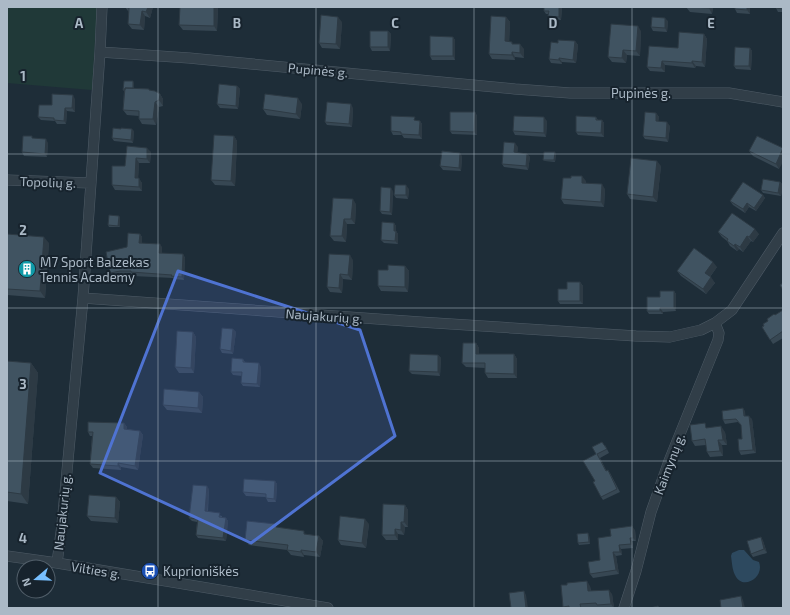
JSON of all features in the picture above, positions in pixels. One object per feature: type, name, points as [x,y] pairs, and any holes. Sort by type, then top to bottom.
[{"type":"street","points":[[83,298],[102,7]]},
{"type":"street","name":"Pupinės g.","points":[[100,52],[213,60],[515,89],[570,93],[729,93],[783,102]]},
{"type":"street","name":"Topolių g.","points":[[7,180],[90,183]]},
{"type":"street","name":"Naujakurių g.","points":[[57,563],[62,525],[83,298],[420,322],[670,337],[701,330],[715,323],[732,310],[783,233]]},
{"type":"street","name":"Kaimynų g.","points":[[624,608],[636,571],[651,512],[672,454],[718,340],[719,333],[715,323]]},
{"type":"street","name":"Vilties g.","points":[[7,556],[328,608]]},
{"type":"highlighted area","points":[[178,271],[360,330],[395,436],[251,543],[100,473]]},
{"type":"green space","points":[[7,7],[97,7],[92,90],[7,83]]},
{"type":"water","points":[[739,550],[744,550],[753,560],[759,562],[759,573],[752,580],[747,582],[738,580],[733,570],[731,556],[732,553]]},
{"type":"building","points":[[127,7],[148,7],[146,12],[142,11],[140,25],[128,24],[129,8]]},
{"type":"building","points":[[180,7],[214,7],[214,26],[179,25]]},
{"type":"building","points":[[544,7],[559,7],[559,17],[548,16],[549,11],[544,11]]},
{"type":"building","points":[[735,7],[747,7],[747,10],[735,9]]},
{"type":"building","points":[[783,7],[783,9],[776,8]]},
{"type":"building","points":[[321,15],[338,17],[336,44],[319,43]]},
{"type":"building","points":[[491,16],[506,17],[505,41],[512,42],[512,44],[520,44],[520,53],[512,52],[512,55],[489,54]]},
{"type":"building","points":[[652,17],[665,18],[665,28],[651,27]]},
{"type":"building","points":[[611,24],[638,26],[636,51],[623,50],[622,58],[608,57]]},
{"type":"building","points":[[370,31],[388,31],[388,47],[370,47]]},
{"type":"building","points":[[679,32],[704,34],[702,62],[692,61],[692,63],[662,61],[661,68],[647,67],[649,46],[678,48]]},
{"type":"building","points":[[430,36],[453,37],[453,56],[430,56]]},
{"type":"building","points":[[558,40],[575,41],[573,60],[559,58],[559,60],[549,59],[551,42],[558,43]]},
{"type":"building","points":[[735,47],[750,48],[749,66],[734,66]]},
{"type":"building","points":[[124,81],[133,81],[133,88],[125,88],[125,90],[123,90]]},
{"type":"building","points":[[219,84],[237,86],[236,106],[217,104]]},
{"type":"building","points":[[125,88],[149,89],[160,94],[159,100],[155,102],[153,119],[139,119],[139,111],[123,110]]},
{"type":"building","points":[[52,94],[73,95],[72,108],[65,108],[64,121],[54,120],[54,118],[38,117],[39,105],[52,105]]},
{"type":"building","points":[[265,94],[298,98],[296,114],[263,109]]},
{"type":"building","points":[[327,102],[351,104],[349,124],[325,122]]},
{"type":"building","points":[[450,112],[475,112],[474,132],[450,131]]},
{"type":"building","points":[[645,112],[656,113],[656,121],[667,122],[666,138],[643,136]]},
{"type":"building","points":[[391,116],[415,117],[414,120],[420,121],[419,135],[401,134],[401,132],[391,131]]},
{"type":"building","points":[[514,116],[544,117],[544,133],[513,131]]},
{"type":"building","points":[[576,116],[596,117],[596,120],[602,120],[601,133],[576,132]]},
{"type":"building","points":[[113,128],[132,129],[131,140],[112,138]]},
{"type":"building","points":[[214,135],[234,136],[231,181],[211,180]]},
{"type":"building","points":[[23,136],[46,139],[45,154],[22,152]]},
{"type":"building","points":[[757,136],[783,148],[776,164],[749,151]]},
{"type":"building","points":[[504,142],[515,143],[514,152],[527,154],[526,166],[502,164]]},
{"type":"building","points":[[127,146],[147,148],[147,159],[136,158],[135,178],[139,178],[139,187],[112,185],[112,166],[125,166]]},
{"type":"building","points":[[442,151],[460,153],[459,168],[440,166]]},
{"type":"building","points":[[544,152],[555,152],[554,160],[543,160]]},
{"type":"building","points":[[631,158],[657,161],[653,197],[627,194]]},
{"type":"building","points":[[571,176],[582,176],[582,183],[602,184],[601,202],[561,199],[563,178],[571,178]]},
{"type":"building","points":[[763,179],[780,182],[778,193],[761,190]]},
{"type":"building","points":[[743,182],[763,195],[754,208],[747,203],[743,209],[730,201]]},
{"type":"building","points":[[395,185],[406,185],[406,195],[394,195]]},
{"type":"building","points":[[381,187],[391,188],[390,212],[380,211]]},
{"type":"building","points":[[333,198],[353,199],[351,219],[344,219],[342,236],[330,236]]},
{"type":"building","points":[[732,213],[755,229],[749,237],[747,236],[740,247],[735,244],[734,246],[727,241],[728,239],[718,232]]},
{"type":"building","points":[[109,215],[119,216],[118,226],[108,225]]},
{"type":"building","points":[[382,222],[394,223],[394,231],[396,231],[395,241],[381,240]]},
{"type":"building","points":[[128,233],[140,234],[139,243],[160,244],[159,253],[183,254],[182,277],[131,271],[110,273],[106,252],[127,247]]},
{"type":"building","name":"M7 Sport Balzekas Tennis Academy","points":[[7,234],[44,237],[40,291],[7,289]]},
{"type":"building","points":[[694,248],[713,262],[705,273],[711,277],[703,289],[677,271]]},
{"type":"building","points":[[329,254],[350,255],[348,275],[340,274],[339,288],[327,287]]},
{"type":"building","points":[[388,265],[405,266],[405,287],[378,286],[378,270],[388,270]]},
{"type":"building","points":[[567,282],[580,282],[580,301],[558,301],[558,289],[567,289]]},
{"type":"building","points":[[783,283],[783,290],[780,285]]},
{"type":"building","points":[[660,291],[674,291],[674,308],[660,308],[660,311],[647,311],[647,297],[660,297]]},
{"type":"building","points":[[783,310],[783,331],[770,340],[762,327],[764,326],[763,324],[774,314],[775,315]]},
{"type":"building","points":[[222,328],[233,329],[231,351],[220,349]]},
{"type":"building","points":[[177,331],[193,332],[191,368],[175,367]]},
{"type":"building","points":[[463,343],[476,343],[476,354],[514,354],[514,374],[485,373],[485,363],[462,363]]},
{"type":"building","points":[[410,354],[438,355],[438,372],[409,371]]},
{"type":"building","points":[[232,358],[243,359],[243,362],[259,363],[257,384],[241,383],[242,372],[231,372]]},
{"type":"building","points":[[7,361],[31,363],[21,494],[7,492]]},
{"type":"building","points":[[164,389],[199,392],[198,408],[163,405]]},
{"type":"building","points":[[743,408],[744,416],[749,416],[753,450],[739,451],[738,439],[742,439],[741,425],[736,419],[723,420],[722,411]]},
{"type":"building","points":[[88,422],[124,423],[124,429],[140,431],[135,466],[118,463],[118,466],[90,464],[93,432],[88,432]]},
{"type":"building","points":[[705,423],[706,428],[721,426],[723,440],[718,440],[720,451],[707,452],[705,439],[692,441],[690,425]]},
{"type":"building","points":[[602,442],[607,449],[597,454],[606,471],[608,470],[617,489],[601,497],[593,482],[595,481],[583,461],[596,454],[592,447]]},
{"type":"building","points":[[244,479],[275,481],[274,499],[266,498],[266,494],[243,492]]},
{"type":"building","points":[[193,485],[207,486],[205,511],[220,513],[219,517],[226,518],[223,538],[196,535],[198,519],[189,518]]},
{"type":"building","points":[[89,495],[116,497],[115,518],[87,516]]},
{"type":"building","points":[[383,504],[405,505],[404,522],[401,522],[401,530],[395,529],[395,535],[382,535]]},
{"type":"building","points":[[340,516],[365,519],[362,543],[338,540]]},
{"type":"building","points":[[247,521],[276,524],[276,527],[304,531],[304,534],[319,536],[316,552],[287,550],[288,545],[245,540]]},
{"type":"building","points":[[632,526],[633,538],[630,538],[631,544],[619,545],[620,552],[613,552],[616,570],[590,574],[588,562],[600,560],[598,538],[611,536],[610,529]]},
{"type":"building","points":[[588,533],[589,542],[578,543],[577,534]]},
{"type":"building","points":[[761,537],[764,549],[751,554],[747,541]]},
{"type":"building","points":[[587,581],[588,591],[609,590],[611,604],[580,604],[581,608],[569,608],[569,606],[563,607],[561,585]]},
{"type":"building","points":[[524,591],[526,608],[511,608],[509,593]]},
{"type":"building","points":[[741,596],[743,608],[721,608],[720,600]]},
{"type":"place","name":"M7 Sport Balzekas Tennis Academy","points":[[27,269]]},
{"type":"place","name":"Kuprioniškės","points":[[150,571]]}]
